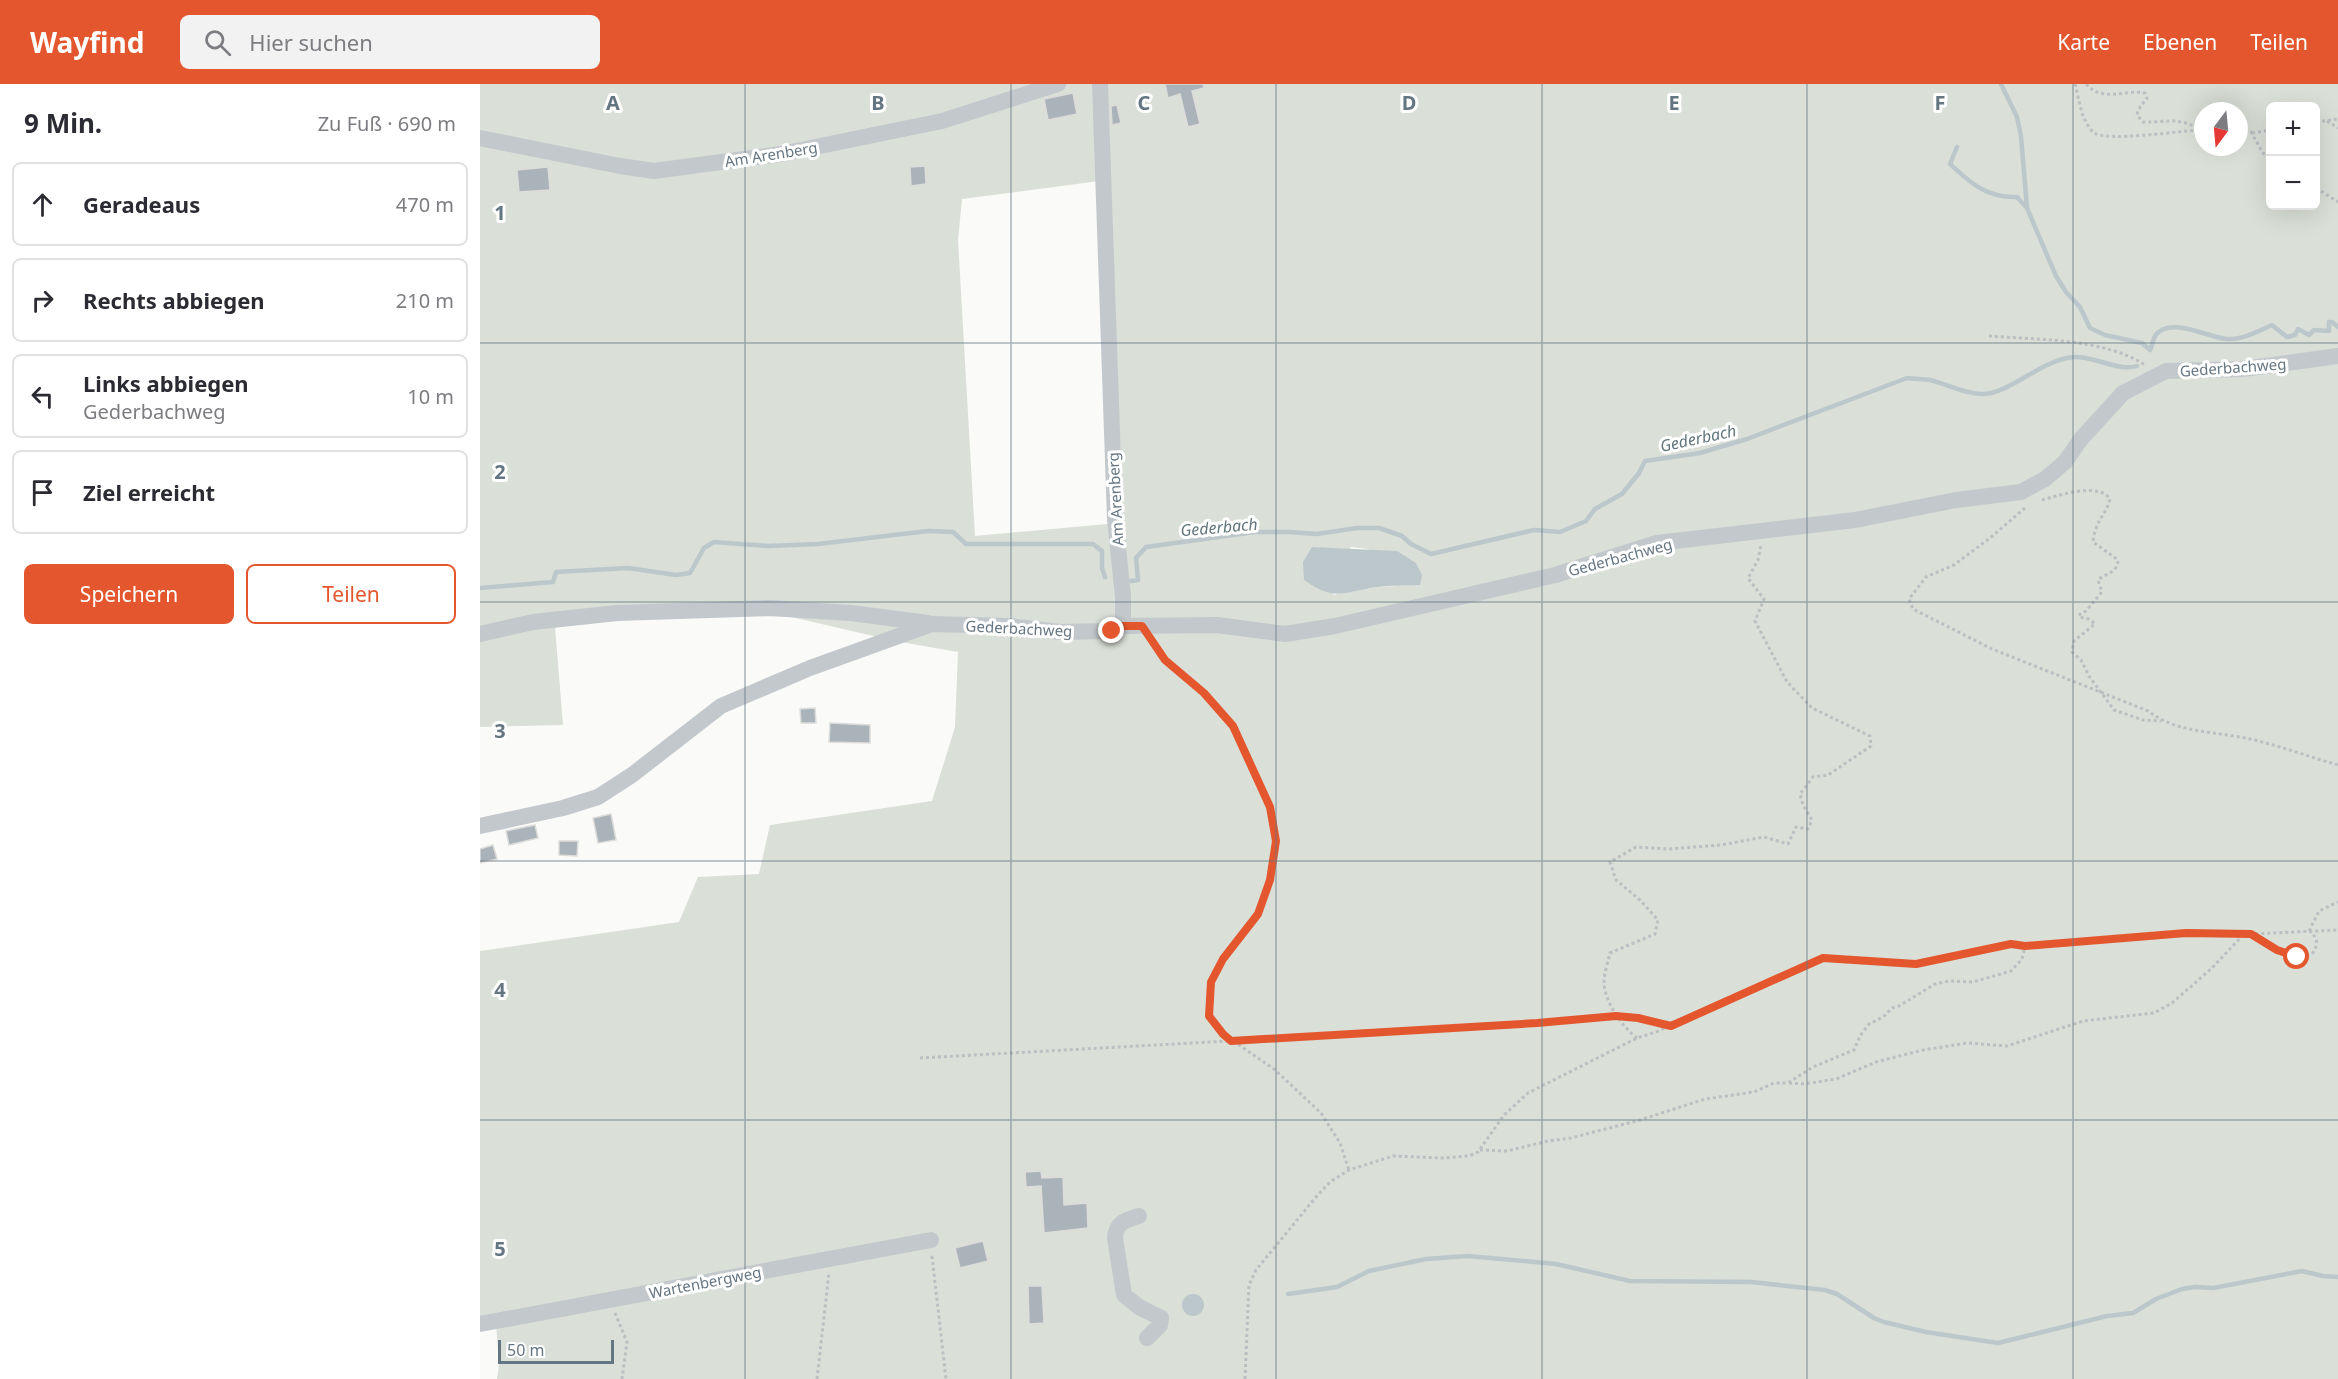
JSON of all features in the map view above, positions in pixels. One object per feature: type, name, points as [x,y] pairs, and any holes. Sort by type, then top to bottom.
[{"type":"street","name":"Am Arenberg","points":[[480,138],[654,171],[781,154],[942,121],[1058,84]]},
{"type":"street","name":"Am Arenberg","points":[[1100,84],[1114,519],[1123,596],[1123,626]]},
{"type":"street","name":"Gederbachweg","points":[[480,634],[533,622],[616,613],[769,608],[851,613],[932,624],[1009,626],[1060,632],[1112,631],[1123,626],[1217,625],[1285,634],[1335,626],[1555,575],[1658,543],[1855,520],[1956,500],[2021,492],[2045,479],[2065,462],[2081,439],[2122,393],[2166,371],[2243,369],[2338,356]]},
{"type":"street","name":"Gederbachweg","points":[[480,826],[563,808],[598,797],[632,775],[721,706],[810,668],[932,624]]},
{"type":"street","points":[[1139,1216],[1120,1223],[1115,1238],[1124,1295],[1139,1307],[1161,1318],[1160,1325],[1147,1338]]},
{"type":"street","name":"Wartenbergweg","points":[[480,1324],[931,1239]]},
{"type":"path","points":[[2075,84],[2082,110],[2091,129],[2097,135],[2122,136],[2194,131]]},
{"type":"path","points":[[2086,84],[2092,90],[2109,95],[2136,92],[2146,94],[2147,98],[2137,115],[2143,122],[2171,120],[2194,126]]},
{"type":"path","points":[[2320,121],[2338,119]]},
{"type":"path","points":[[2326,120],[2338,128]]},
{"type":"path","points":[[2248,131],[2266,131]]},
{"type":"path","points":[[2252,132],[2263,153],[2268,156]]},
{"type":"path","points":[[2320,191],[2338,202]]},
{"type":"path","points":[[1989,336],[2036,338],[2111,350],[2136,360],[2158,376]]},
{"type":"path","points":[[2161,721],[2148,711],[2103,693],[1992,649],[1956,632],[1913,609],[1909,599],[1926,577],[1954,565],[2032,503],[2092,489],[2106,493],[2110,499],[2098,520],[2093,542],[2114,556],[2118,560],[2118,565],[2116,569],[2098,580],[2102,592],[2079,617],[2089,619],[2095,624],[2074,641],[2072,652],[2081,660],[2089,676],[2103,693],[2114,710],[2142,720],[2161,721],[2193,731],[2241,737],[2338,765]]},
{"type":"path","points":[[1637,1038],[1616,1016],[1604,983],[1610,953],[1654,934],[1658,920],[1640,900],[1616,880],[1610,862],[1636,847],[1668,849],[1710,846],[1764,837],[1788,844],[1796,826],[1808,829],[1812,820],[1803,805],[1800,794],[1813,777],[1828,775],[1871,746],[1870,736],[1812,708],[1787,682],[1755,621],[1764,599],[1748,578],[1758,560],[1763,531]]},
{"type":"path","points":[[1142,626],[1165,660],[1204,693],[1233,726],[1270,807],[1276,841],[1270,880],[1258,914],[1223,959],[1211,982],[1209,1016],[1231,1041],[1274,1069],[1321,1113],[1340,1143],[1349,1170]]},
{"type":"path","points":[[2309,931],[2319,911],[2338,902]]},
{"type":"path","points":[[1245,1379],[1249,1286],[1256,1270],[1330,1182],[1349,1170],[1393,1156],[1469,1156],[1480,1150],[1504,1115],[1528,1093],[1637,1038],[1671,1026],[1823,958],[1916,964],[2011,944],[2025,946],[2186,933],[2251,934],[2338,930]]},
{"type":"path","points":[[2251,934],[2286,954],[2301,958],[2312,954],[2317,946],[2315,937],[2309,931]]},
{"type":"path","points":[[1480,1150],[1507,1151],[1570,1138],[1640,1120],[1706,1099],[1754,1092],[1774,1083],[1804,1084],[1836,1079],[1876,1062],[1923,1050],[1968,1043],[2007,1046],[2083,1021],[2154,1013],[2172,1003],[2212,968],[2244,934]]},
{"type":"path","points":[[1788,1083],[1813,1067],[1854,1050],[1869,1024],[1935,984],[1949,981],[1973,982],[2012,970],[2022,959],[2025,946]]},
{"type":"path","points":[[920,1058],[1537,1023],[1616,1016],[1638,1018],[1671,1026]]},
{"type":"path","points":[[931,1239],[946,1379]]},
{"type":"path","points":[[817,1379],[831,1258]]},
{"type":"path","points":[[609,1300],[627,1342],[622,1379]]},
{"type":"shaded area","points":[[480,84],[2338,84],[2338,1379],[497,1379],[499,1365],[496,1323],[480,1325],[480,951],[679,922],[698,877],[759,874],[770,825],[932,801],[955,727],[958,652],[895,641],[770,612],[616,616],[555,627],[563,725],[480,727]],"holes":[[[1107,180],[1119,523],[975,536],[958,240],[962,199]],[[1351,547],[1368,549],[1420,585],[1377,587],[1333,595]]]},
{"type":"shaded area","points":[[1312,547],[1397,551],[1416,563],[1422,575],[1420,585],[1382,586],[1339,594],[1324,591],[1304,580],[1303,562]]},
{"type":"shaded area","points":[[1193,1294],[1201,1297],[1204,1305],[1201,1313],[1193,1316],[1185,1313],[1182,1305],[1185,1297]]},
{"type":"building","points":[[1165,84],[1203,84],[1204,88],[1192,91],[1200,124],[1188,127],[1180,94],[1168,98]]},
{"type":"building","points":[[1073,93],[1077,114],[1048,120],[1044,99]]},
{"type":"building","points":[[1117,105],[1121,123],[1112,125],[1111,106]]},
{"type":"building","points":[[925,166],[926,184],[911,186],[910,167]]},
{"type":"building","points":[[548,167],[550,190],[519,192],[517,170]]},
{"type":"building","points":[[815,708],[816,723],[801,723],[800,709]]},
{"type":"building","points":[[830,723],[870,725],[870,743],[829,742]]},
{"type":"building","points":[[611,814],[616,840],[598,843],[593,818]]},
{"type":"building","points":[[535,825],[538,838],[509,845],[506,831]]},
{"type":"building","points":[[559,841],[578,841],[577,856],[559,855]]},
{"type":"building","points":[[493,845],[497,859],[480,863],[480,849]]},
{"type":"building","points":[[1041,1171],[1042,1178],[1063,1177],[1064,1205],[1087,1203],[1088,1228],[1044,1233],[1041,1186],[1026,1187],[1025,1172]]},
{"type":"building","points":[[983,1241],[988,1261],[960,1268],[955,1248]]},
{"type":"building","points":[[1028,1286],[1042,1286],[1044,1323],[1029,1324]]},
{"type":"waterway","points":[[2001,84],[2017,117],[2021,136],[2027,208],[2056,276],[2066,292],[2080,307],[2090,328],[2105,335],[2142,343],[2150,350],[2155,336],[2161,330],[2170,327],[2190,329],[2227,339],[2244,337],[2272,325],[2287,337],[2295,335],[2298,329],[2309,335],[2314,330],[2329,331],[2329,322],[2338,327]]},
{"type":"waterway","points":[[1957,147],[1950,164],[1980,188],[1996,195],[2017,197],[2027,208]]},
{"type":"waterway","name":"Gederbach","points":[[1131,581],[1138,580],[1136,558],[1146,547],[1255,532],[1317,534],[1357,528],[1379,528],[1402,536],[1411,544],[1431,554],[1534,530],[1560,532],[1586,521],[1595,509],[1622,494],[1639,473],[1645,461],[1700,453],[1747,439],[1907,378],[1930,380],[1965,391],[1984,394],[2005,388],[2062,359],[2082,357],[2123,367],[2137,366]]},
{"type":"waterway","name":"Gederbach","points":[[480,588],[553,582],[556,572],[628,568],[676,575],[690,573],[704,548],[714,542],[768,546],[818,544],[928,531],[953,532],[966,544],[1093,544],[1102,551],[1102,568],[1105,577]]},
{"type":"waterway","points":[[1288,1294],[1337,1287],[1369,1271],[1426,1259],[1468,1256],[1556,1264],[1630,1281],[1751,1282],[1825,1290],[1837,1294],[1884,1322],[1926,1332],[1998,1343],[2107,1316],[2133,1313],[2156,1299],[2182,1289],[2213,1288],[2302,1271],[2338,1277]]},
{"type":"route","points":[[1112,631],[1123,626],[1142,626],[1165,660],[1204,693],[1233,726],[1270,807],[1276,841],[1270,880],[1258,914],[1223,959],[1211,982],[1209,1016],[1231,1041],[1537,1023],[1616,1016],[1638,1018],[1671,1026],[1823,958],[1916,964],[2011,944],[2025,946],[2186,933],[2251,934],[2289,956],[2297,957]]}]
